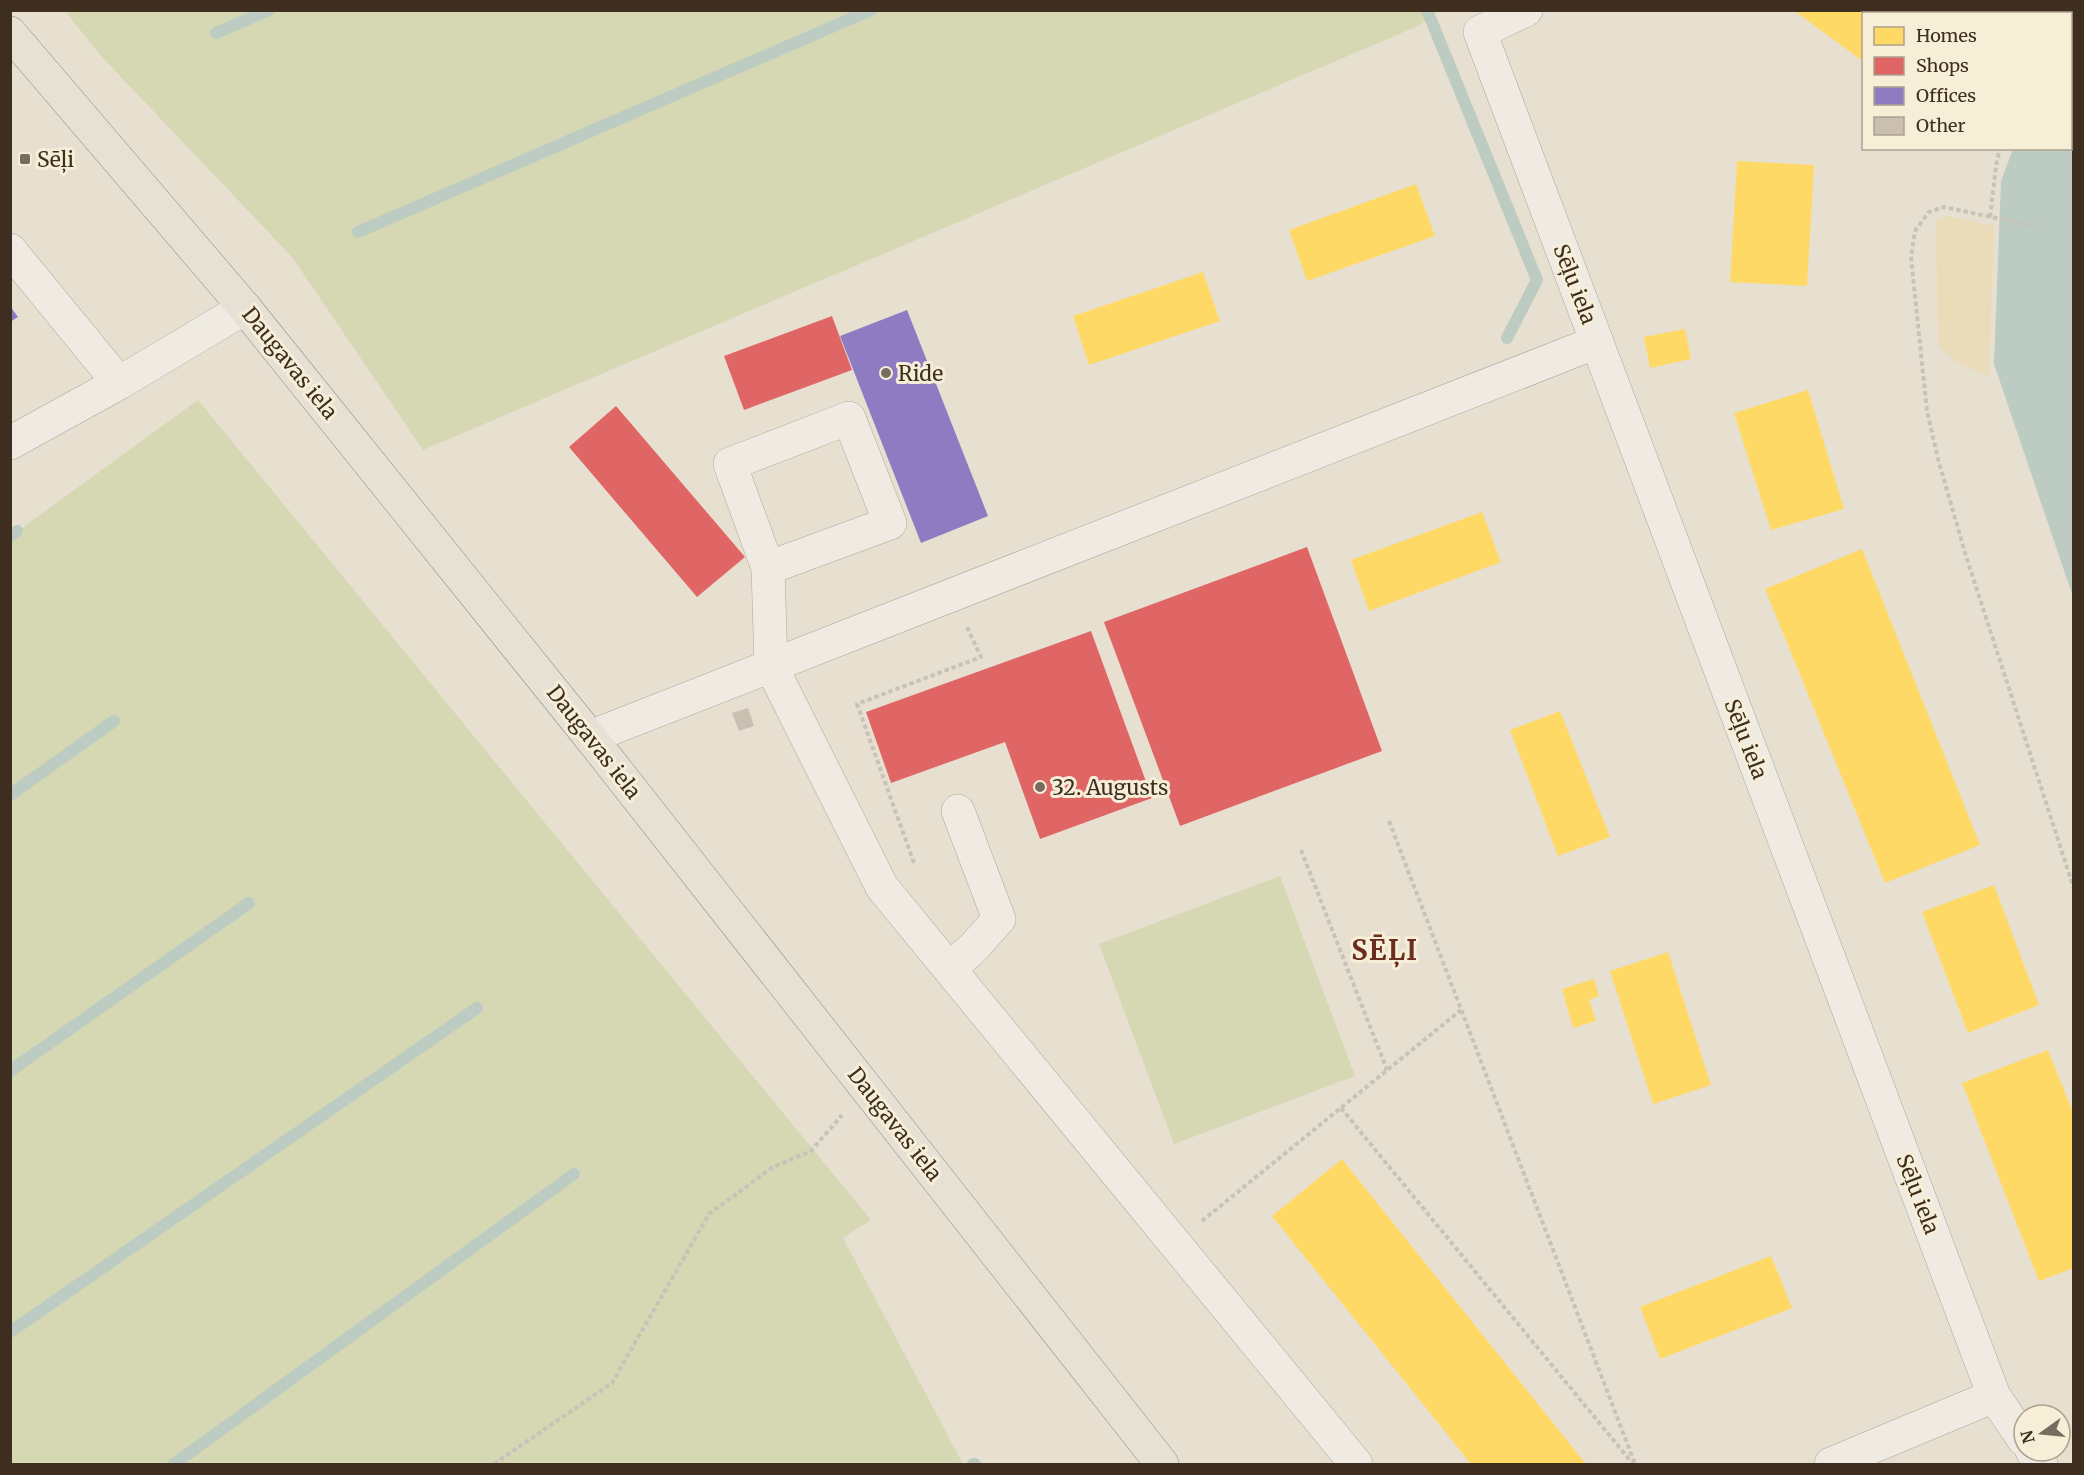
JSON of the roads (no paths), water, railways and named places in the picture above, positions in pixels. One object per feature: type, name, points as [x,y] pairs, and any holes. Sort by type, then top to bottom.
[{"type":"main road","name":"Daugavas iela","points":[[10,33],[245,308],[590,737],[1162,1464]]},
{"type":"street","name":"Sēļu iela","points":[[1526,10],[1480,32],[1994,1396],[2012,1422]]},
{"type":"street","points":[[10,250],[119,383]]},
{"type":"street","points":[[10,444],[119,383],[245,308]]},
{"type":"street","points":[[590,737],[1597,342]]},
{"type":"street","points":[[768,568],[890,524],[849,418],[730,464],[768,568],[771,666],[882,887],[1356,1464]]},
{"type":"street","points":[[950,969],[999,919],[958,811]]},
{"type":"street","points":[[1831,1464],[1994,1396]]},
{"type":"waterway","points":[[216,33],[269,10]]},
{"type":"waterway","points":[[358,232],[871,10]]},
{"type":"waterway","points":[[1427,10],[1537,280],[1507,338]]},
{"type":"waterway","points":[[10,536],[17,531]]},
{"type":"waterway","points":[[10,795],[114,721]]},
{"type":"waterway","points":[[10,1071],[249,903]]},
{"type":"waterway","points":[[10,1332],[477,1008]]},
{"type":"waterway","points":[[174,1464],[574,1174]]},
{"type":"place","name":"Sēļi","points":[[25,159]]},
{"type":"place","name":"Ride","points":[[886,373]]},
{"type":"place","name":"32. Augusts","points":[[1040,787]]},
{"type":"district","name":"SĒĻI","points":[[1385,950]]}]
